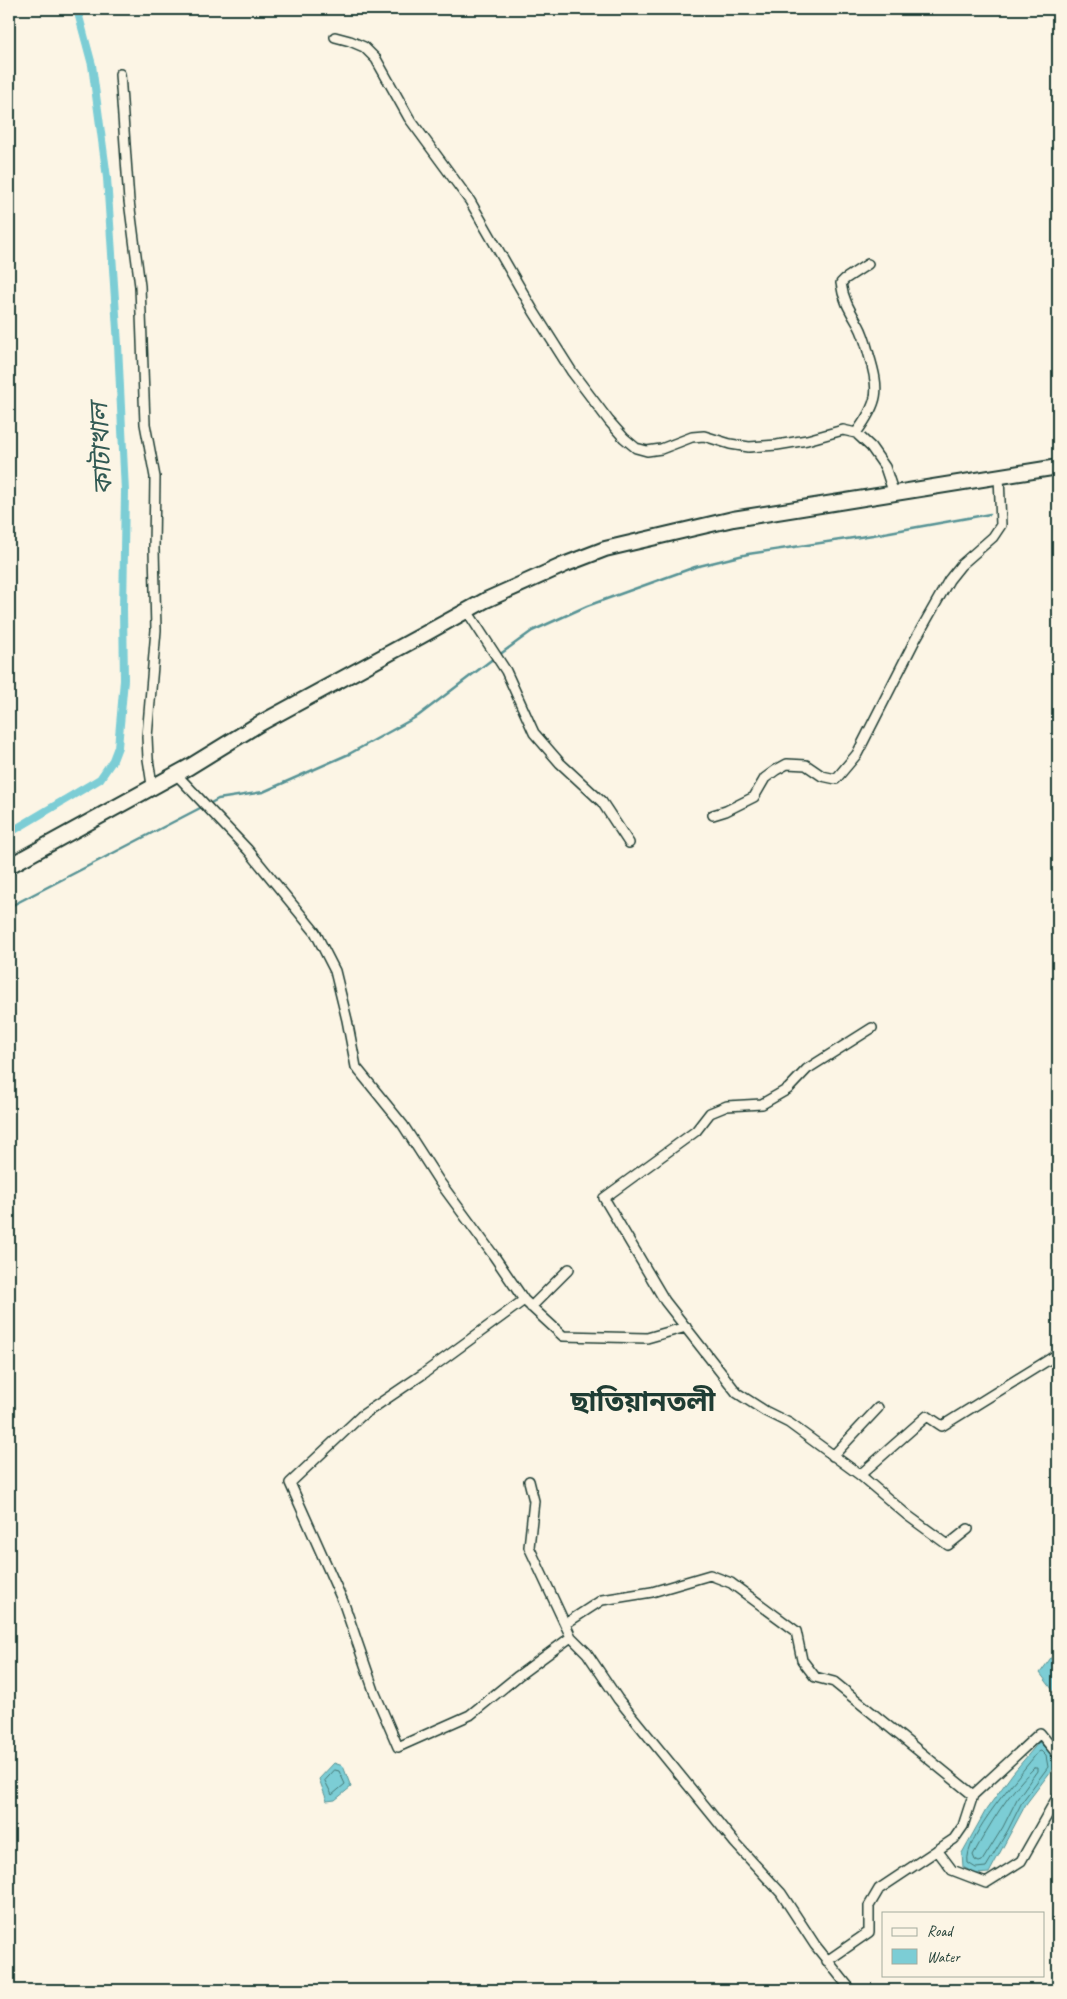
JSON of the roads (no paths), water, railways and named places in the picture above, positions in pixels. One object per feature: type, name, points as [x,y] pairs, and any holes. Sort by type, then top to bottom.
[{"type":"main road","points":[[9,866],[259,724],[467,611],[566,564],[606,549],[733,519],[1058,467]]},
{"type":"street","points":[[335,38],[350,41],[364,47],[376,60],[409,118],[470,201],[534,312],[572,372],[609,421],[636,448],[647,451],[660,449],[692,437],[704,436],[730,444],[749,447],[807,440],[843,430],[856,433],[872,447],[885,467],[894,494]]},
{"type":"street","points":[[120,74],[128,201],[140,286],[145,424],[155,477],[156,630],[147,737],[152,785]]},
{"type":"street","points":[[856,433],[871,410],[876,396],[877,382],[866,340],[848,307],[841,284],[868,264]]},
{"type":"street","points":[[713,815],[726,811],[754,797],[766,778],[787,764],[806,765],[822,776],[836,779],[847,767],[867,737],[914,640],[949,580],[961,564],[993,537],[1001,525],[999,476]]},
{"type":"street","points":[[467,611],[506,671],[534,733],[560,763],[602,802],[629,844]]},
{"type":"street","points":[[175,773],[254,858],[315,932],[335,971],[356,1068],[402,1125],[527,1304],[563,1336],[647,1338],[686,1327]]},
{"type":"street","points":[[872,1028],[807,1069],[788,1089],[762,1104],[727,1106],[710,1113],[696,1131],[604,1198],[665,1301],[738,1393],[789,1424],[834,1456],[860,1475],[907,1516],[948,1546],[968,1529]]},
{"type":"street","points":[[569,1269],[527,1304],[361,1416],[290,1483],[344,1604],[374,1690],[398,1747],[470,1715],[518,1676],[571,1638]]},
{"type":"street","points":[[860,1475],[927,1416],[942,1426],[1058,1354]]},
{"type":"street","points":[[834,1456],[878,1408]]},
{"type":"street","points":[[529,1481],[534,1501],[529,1547],[571,1638],[587,1653],[618,1700],[734,1843],[781,1893],[827,1960],[851,1990]]},
{"type":"street","points":[[565,1624],[602,1600],[652,1592],[710,1575],[731,1584],[796,1631],[802,1660],[815,1677],[834,1682],[973,1795]]},
{"type":"street","points":[[827,1960],[869,1932],[869,1906],[879,1889],[954,1839],[963,1826],[973,1795],[1040,1733],[1058,1755]]},
{"type":"street","points":[[937,1850],[952,1870],[986,1883],[1020,1861],[1058,1796]]},
{"type":"water","points":[[1058,1648],[1058,1697],[1040,1673]]},
{"type":"water","points":[[1039,1742],[1051,1754],[1054,1767],[1026,1804],[989,1873],[976,1874],[963,1867],[962,1853],[986,1810]]},
{"type":"water","points":[[334,1763],[343,1766],[351,1787],[335,1800],[327,1801],[319,1779]]},
{"type":"waterway","name":"কাটাখাল","points":[[9,833],[100,779],[113,760],[118,747],[124,680],[125,492],[107,178],[92,65],[77,9]]},
{"type":"waterway","points":[[499,655],[532,631],[587,606],[695,567],[748,554],[873,535],[990,514]]},
{"type":"waterway","points":[[209,804],[218,799],[263,792],[349,754],[418,716],[494,658]]},
{"type":"waterway","points":[[9,907],[204,806]]},
{"type":"district","name":"ছাতিয়ানতলী","points":[[643,1401]]}]
